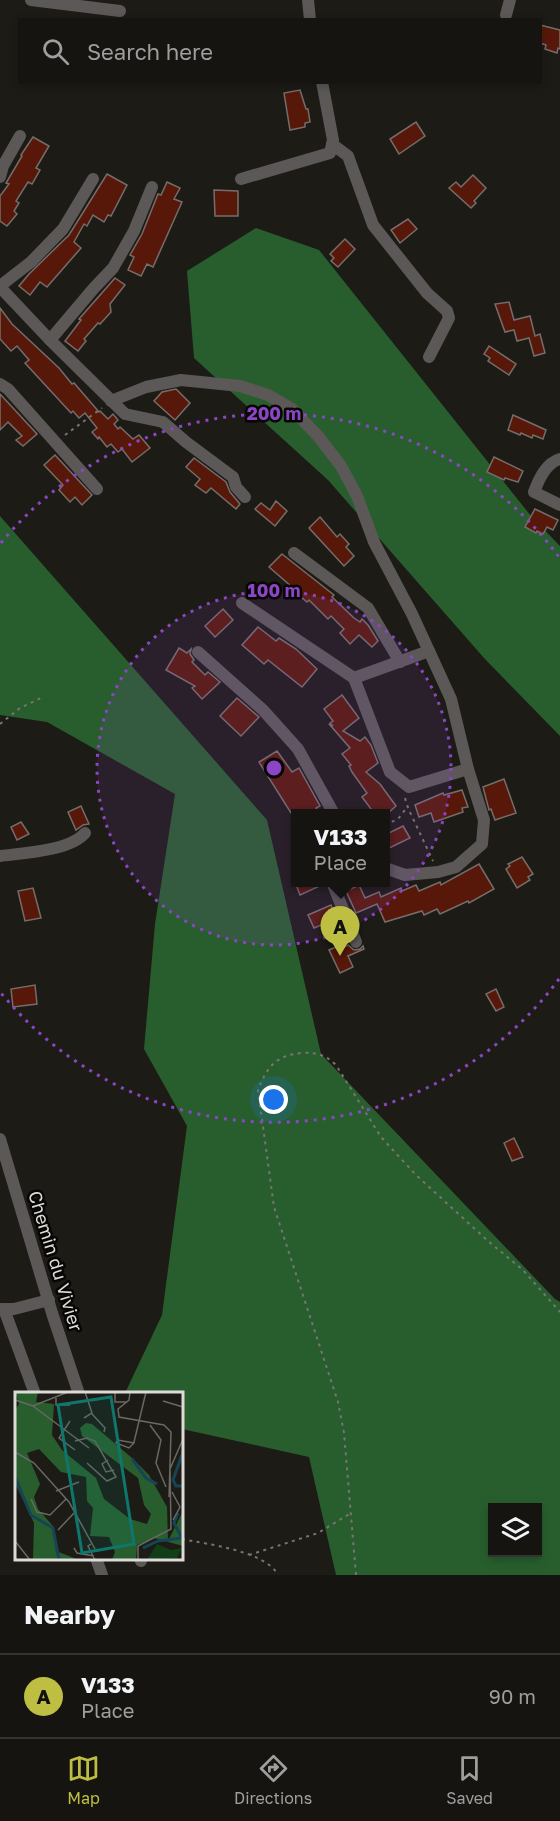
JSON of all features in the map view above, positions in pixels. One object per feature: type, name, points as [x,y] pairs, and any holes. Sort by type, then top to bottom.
[{"type":"street","points":[[31,0],[120,11]]},
{"type":"street","points":[[308,0],[310,18]]},
{"type":"street","points":[[506,15],[510,0]]},
{"type":"street","points":[[241,179],[330,153],[333,140],[322,84]]},
{"type":"street","points":[[0,177],[3,166],[20,136]]},
{"type":"street","points":[[332,144],[348,156],[374,225],[427,293],[447,311],[450,318],[429,357]]},
{"type":"street","points":[[93,179],[63,229],[31,262],[0,287],[125,414],[163,422],[233,477],[245,497]]},
{"type":"street","points":[[50,340],[113,268],[134,231],[152,188]]},
{"type":"street","points":[[111,401],[146,387],[182,380],[240,386],[268,395],[292,409],[318,436],[341,466],[357,496],[374,542],[451,699],[468,769],[484,820],[482,844],[456,867],[438,872],[405,875],[390,870]]},
{"type":"street","points":[[0,384],[8,389],[97,489]]},
{"type":"street","points":[[560,459],[552,461],[534,492],[560,505]]},
{"type":"street","points":[[294,554],[368,608],[400,662]]},
{"type":"street","points":[[242,603],[354,678],[390,772],[406,797],[468,769]]},
{"type":"street","points":[[354,678],[429,651]]},
{"type":"street","points":[[198,652],[263,710],[298,749],[332,809]]},
{"type":"street","points":[[0,856],[57,847],[74,842],[85,832]]},
{"type":"street","points":[[334,887],[356,942]]},
{"type":"street","name":"Chemin du Vivier","points":[[0,1139],[78,1392]]},
{"type":"street","points":[[33,1392],[2,1310],[49,1300]]},
{"type":"street","points":[[97,1560],[102,1575]]},
{"type":"path","points":[[57,444],[111,401]]},
{"type":"path","points":[[0,724],[20,708],[41,698]]},
{"type":"path","points":[[390,823],[398,819],[406,797]]},
{"type":"path","points":[[406,797],[438,872]]},
{"type":"path","points":[[356,1575],[344,1433],[338,1402],[274,1207],[258,1090],[273,1064],[285,1055],[311,1053],[327,1056],[336,1065],[381,1137],[416,1175],[523,1270],[560,1312]]},
{"type":"path","points":[[249,1555],[318,1533],[352,1512]]},
{"type":"path","points":[[183,1539],[249,1555],[275,1569],[278,1575]]},
{"type":"green space","points":[[256,228],[319,250],[531,516],[560,546],[560,736],[484,658],[328,480],[194,358],[187,271]]},
{"type":"green space","points":[[0,516],[267,820],[321,1054],[560,1302],[560,1575],[336,1575],[309,1457],[183,1429],[183,1392],[125,1392],[162,1315],[187,1126],[144,1049],[155,924],[175,794],[47,722],[0,715]]},
{"type":"building","points":[[542,26],[560,30],[560,49],[558,48],[557,53],[545,49],[546,45],[542,44]]},
{"type":"building","points":[[300,90],[306,109],[308,109],[310,122],[305,123],[305,127],[290,130],[284,93]]},
{"type":"building","points":[[416,122],[425,136],[399,154],[390,139]]},
{"type":"building","points":[[33,137],[49,146],[36,168],[40,170],[32,184],[28,182],[16,201],[19,203],[14,211],[17,214],[7,226],[0,221],[0,196],[9,184],[6,183]]},
{"type":"building","points":[[107,174],[127,185],[111,216],[108,215],[104,222],[93,215],[87,226],[84,224],[74,242],[81,248],[47,287],[40,282],[30,295],[19,286],[69,235]]},
{"type":"building","points":[[473,175],[486,188],[471,208],[449,188],[456,182],[461,187]]},
{"type":"building","points":[[167,182],[180,188],[174,199],[182,202],[153,267],[147,264],[141,276],[128,270],[134,257],[130,255],[142,234],[158,194],[161,195]]},
{"type":"building","points":[[214,190],[238,191],[238,216],[215,216]]},
{"type":"building","points":[[408,219],[417,229],[400,243],[391,230]]},
{"type":"building","points":[[345,239],[355,249],[338,267],[331,261],[334,258],[330,254]]},
{"type":"building","points":[[115,278],[125,285],[110,304],[111,312],[84,339],[86,341],[78,351],[65,341],[81,320],[79,319]]},
{"type":"building","points":[[509,302],[514,320],[530,316],[535,336],[540,334],[545,353],[534,356],[529,338],[517,341],[514,330],[505,332],[495,304]]},
{"type":"building","points":[[0,308],[12,324],[59,368],[72,384],[74,383],[99,412],[108,419],[113,414],[118,420],[114,424],[118,429],[120,427],[133,439],[139,435],[150,448],[132,462],[122,449],[118,452],[111,444],[107,447],[99,437],[98,439],[92,432],[97,428],[85,413],[79,418],[73,411],[71,413],[25,363],[29,360],[17,346],[11,351],[0,339]]},
{"type":"building","points":[[489,346],[516,364],[509,375],[488,361],[490,358],[484,354]]},
{"type":"building","points":[[176,389],[190,403],[175,420],[154,401],[162,392]]},
{"type":"building","points":[[0,394],[37,434],[23,446],[16,440],[22,436],[8,422],[0,430]]},
{"type":"building","points":[[513,415],[546,430],[543,439],[533,435],[532,438],[521,433],[520,435],[508,430]]},
{"type":"building","points":[[55,455],[92,495],[82,505],[75,497],[70,502],[59,490],[63,485],[44,465]]},
{"type":"building","points":[[494,457],[523,471],[518,482],[505,478],[504,480],[487,472]]},
{"type":"building","points":[[194,458],[226,482],[230,492],[240,504],[236,509],[211,488],[206,493],[195,485],[200,479],[186,467]]},
{"type":"building","points":[[276,501],[287,511],[275,526],[255,509],[261,503],[270,510]]},
{"type":"building","points":[[535,509],[558,520],[553,530],[547,527],[543,534],[525,527]]},
{"type":"building","points":[[320,517],[337,537],[340,534],[349,544],[346,547],[354,556],[344,566],[309,528]]},
{"type":"building","points":[[282,554],[334,595],[332,597],[354,618],[360,622],[362,619],[378,641],[372,647],[359,635],[350,644],[340,633],[344,629],[331,616],[328,619],[269,567]]},
{"type":"building","points":[[223,609],[233,620],[215,637],[205,626]]},
{"type":"building","points":[[258,627],[276,641],[279,638],[296,649],[317,669],[302,687],[268,660],[264,664],[242,645]]},
{"type":"building","points":[[179,648],[187,653],[191,649],[190,654],[194,660],[192,662],[205,675],[208,672],[220,682],[202,699],[192,688],[195,686],[166,670]]},
{"type":"building","points":[[342,695],[359,718],[343,731],[360,741],[365,737],[371,745],[378,763],[366,772],[380,784],[396,806],[390,811],[390,809],[371,809],[362,797],[367,793],[342,754],[350,748],[330,725],[333,726],[330,723],[333,721],[324,709]]},
{"type":"building","points":[[237,698],[259,717],[241,736],[220,716]]},
{"type":"building","points":[[277,751],[292,772],[299,768],[320,806],[317,809],[291,809],[291,813],[259,762]]},
{"type":"building","points":[[504,779],[516,813],[495,820],[491,809],[489,810],[483,787]]},
{"type":"building","points":[[462,790],[468,807],[462,808],[463,812],[434,822],[431,813],[419,817],[415,805],[443,793],[444,795]]},
{"type":"building","points":[[81,806],[89,824],[76,830],[68,812]]},
{"type":"building","points":[[21,822],[29,834],[17,840],[11,827]]},
{"type":"building","points":[[403,826],[410,838],[390,848],[390,832]]},
{"type":"building","points":[[522,857],[533,874],[528,877],[530,880],[517,888],[506,869],[510,866],[508,864]]},
{"type":"building","points":[[479,864],[494,889],[469,903],[468,901],[440,914],[437,909],[424,915],[422,911],[385,922],[377,904],[356,913],[346,891],[360,887],[365,898],[379,892],[381,897],[401,888],[402,891],[416,885],[419,891],[440,882],[441,885]]},
{"type":"building","points":[[297,887],[317,887],[300,895]]},
{"type":"building","points":[[33,888],[41,918],[25,921],[18,891]]},
{"type":"building","points":[[331,905],[336,919],[314,928],[308,915]]},
{"type":"building","points":[[343,944],[344,947],[348,945],[354,950],[363,946],[364,949],[348,956],[353,967],[340,973],[329,950]]},
{"type":"building","points":[[35,985],[37,1004],[13,1007],[11,989]]},
{"type":"building","points":[[496,989],[504,1007],[496,1011],[486,994]]},
{"type":"building","points":[[514,1138],[523,1157],[512,1161],[504,1143]]},
{"type":"place","name":"V133","points":[[340,956]]}]
